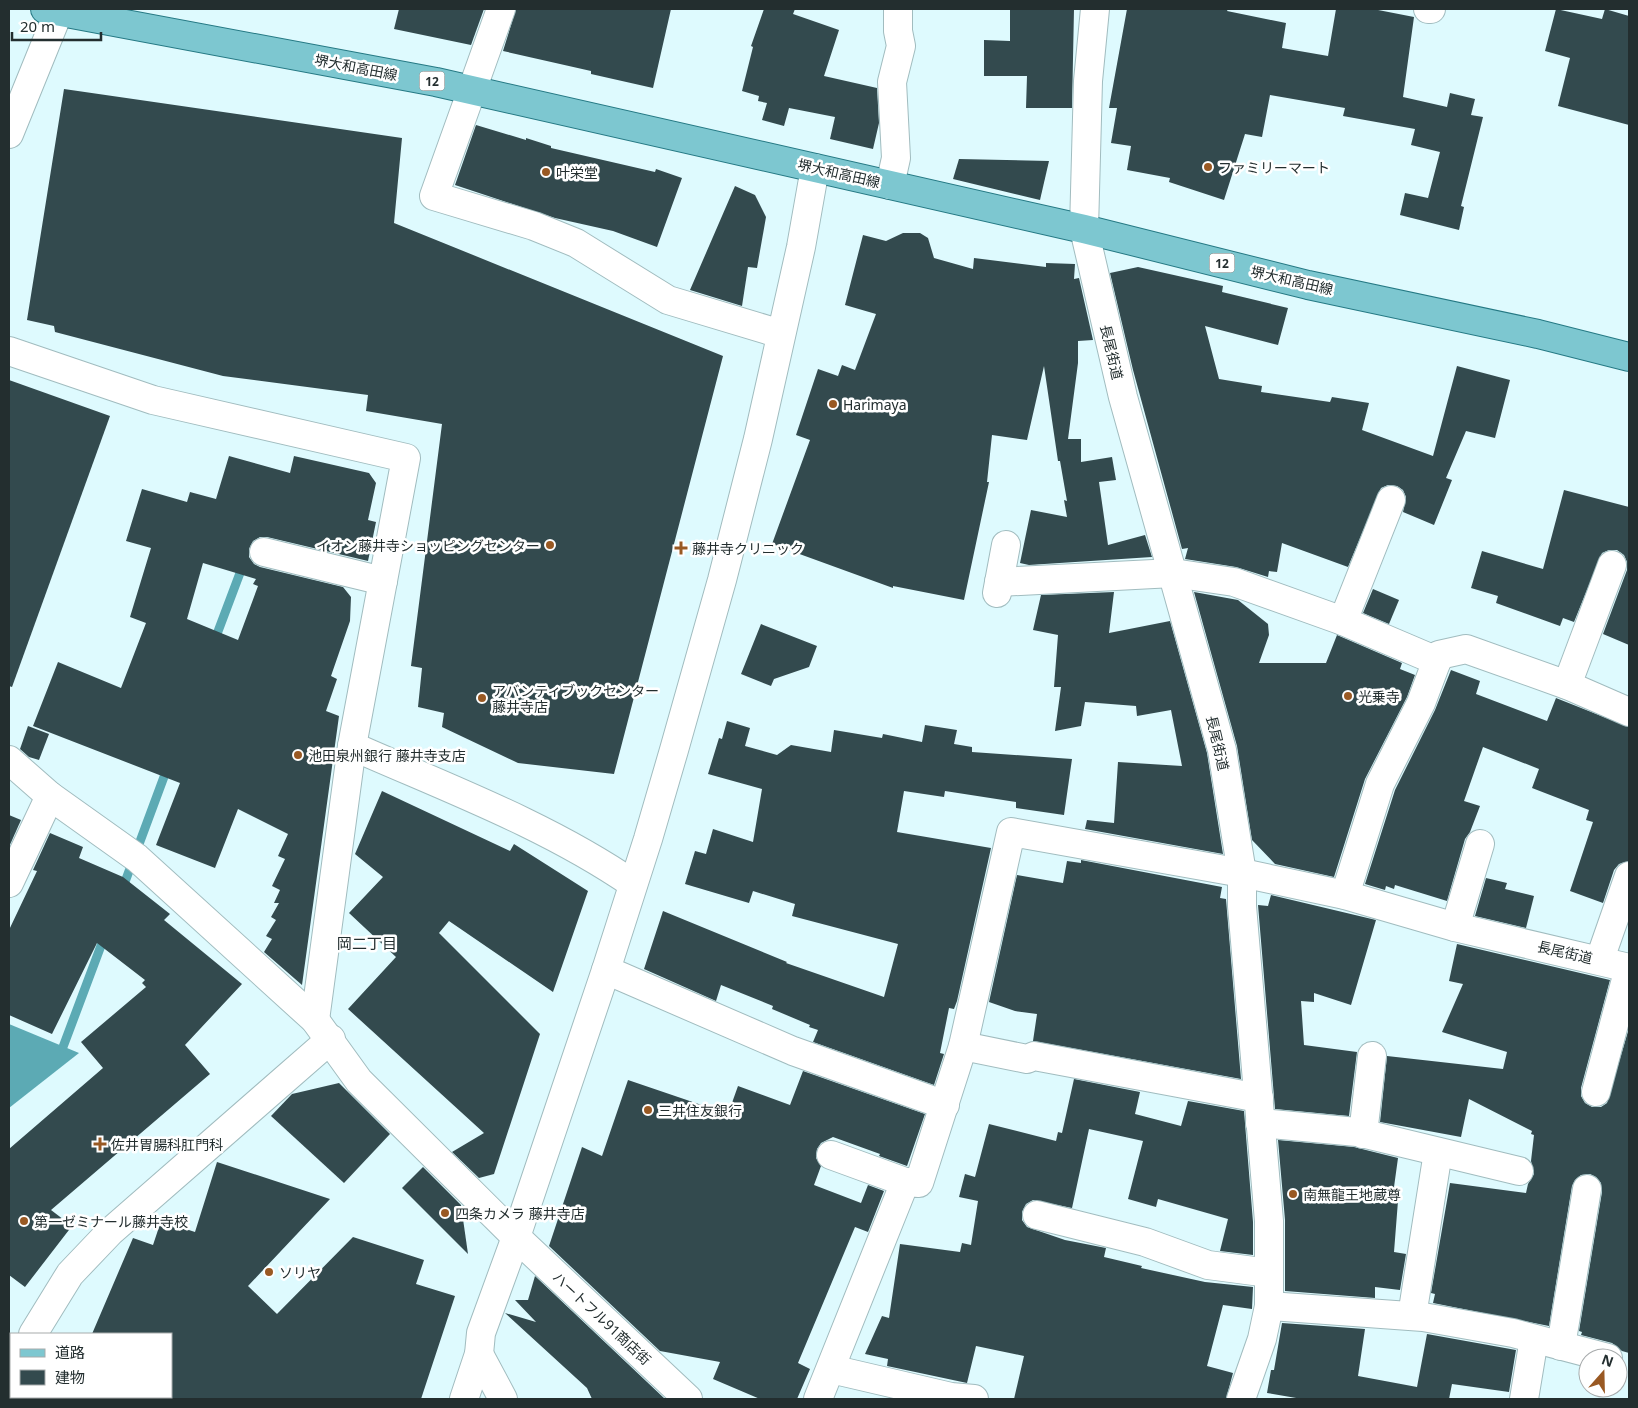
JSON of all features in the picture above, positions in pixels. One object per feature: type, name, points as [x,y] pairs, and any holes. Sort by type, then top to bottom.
[{"type":"main road","name":"堺大和高田線","points":[[52,10],[436,82],[1084,229],[1308,285],[1538,334],[1629,357]]},
{"type":"street","points":[[500,9],[434,196],[534,226],[576,243],[668,300],[781,334]]},
{"type":"street","points":[[890,185],[896,158],[892,82],[901,46],[898,31],[898,9]]},
{"type":"street","name":"長尾街道","points":[[1095,9],[1088,81],[1084,229],[1123,397],[1222,750],[1242,873],[1346,895],[1455,927],[1600,959],[1629,968]]},
{"type":"street","points":[[9,134],[52,10]]},
{"type":"street","points":[[464,1399],[479,1354],[481,1333],[516,1237],[654,821],[722,580],[801,247],[815,168]]},
{"type":"street","points":[[9,351],[153,400],[406,458],[352,746],[323,1029],[110,1232],[70,1274],[34,1333]]},
{"type":"street","points":[[1343,621],[1391,500]]},
{"type":"street","points":[[1006,545],[998,588],[1173,572],[1234,582],[1343,621],[1437,661]]},
{"type":"street","points":[[264,552],[383,581]]},
{"type":"street","points":[[1567,685],[1612,565]]},
{"type":"street","points":[[1346,895],[1380,784],[1421,703],[1439,655],[1466,649],[1567,685],[1629,712]]},
{"type":"street","points":[[352,746],[522,821],[605,865],[633,884]]},
{"type":"street","name":"ハートフル91商店街","points":[[9,760],[50,796],[137,858],[323,1029],[359,1081],[516,1237],[688,1399]]},
{"type":"street","points":[[9,883],[50,796]]},
{"type":"street","points":[[831,1155],[906,1182],[920,1183],[963,1046],[1011,832],[1242,873],[1242,906],[1269,1221],[1269,1306],[1262,1340],[1241,1399]]},
{"type":"street","points":[[1455,927],[1480,844]]},
{"type":"street","points":[[1600,959],[1629,876]]},
{"type":"street","points":[[1596,1092],[1629,968]]},
{"type":"street","points":[[606,970],[793,1051],[944,1105]]},
{"type":"street","points":[[963,1046],[1027,1059],[1034,1056],[1259,1111],[1519,1171]]},
{"type":"street","points":[[1363,1134],[1372,1056]]},
{"type":"street","points":[[1412,1316],[1438,1152]]},
{"type":"street","points":[[818,1399],[906,1182]]},
{"type":"street","points":[[1561,1346],[1587,1189]]},
{"type":"street","points":[[1038,1215],[1145,1242],[1208,1265],[1269,1273]]},
{"type":"street","points":[[1269,1306],[1412,1316],[1534,1339],[1578,1350]]},
{"type":"street","points":[[1524,1399],[1534,1339]]},
{"type":"street","points":[[479,1354],[504,1399]]},
{"type":"street","points":[[831,1369],[951,1397],[974,1399]]},
{"type":"water","points":[[9,1024],[79,1053],[9,1108]]},
{"type":"building","points":[[399,9],[484,9],[471,45],[394,29]]},
{"type":"building","points":[[516,9],[671,9],[653,88],[591,74],[591,71],[503,51]]},
{"type":"building","points":[[764,9],[795,9],[793,14],[839,30],[824,76],[877,88],[879,123],[873,149],[830,139],[835,117],[789,108],[784,126],[762,120],[767,103],[758,101],[759,96],[742,91],[753,47],[751,46]]},
{"type":"building","points":[[1010,9],[1074,9],[1072,108],[1026,108],[1027,76],[984,76],[984,40],[1010,41]]},
{"type":"building","points":[[1127,9],[1228,9],[1227,11],[1286,23],[1282,48],[1328,56],[1336,9],[1373,9],[1414,17],[1403,97],[1447,107],[1450,93],[1475,99],[1471,115],[1483,117],[1461,206],[1464,207],[1459,230],[1400,215],[1405,193],[1428,198],[1440,152],[1411,145],[1415,129],[1343,116],[1345,108],[1270,95],[1262,137],[1245,134],[1224,200],[1169,182],[1170,178],[1127,170],[1131,146],[1111,143],[1117,108],[1109,108]]},
{"type":"building","points":[[1556,9],[1602,19],[1605,9],[1629,16],[1629,125],[1558,106],[1570,58],[1545,51]]},
{"type":"building","name":"イオン藤井寺ショッピングセンター","points":[[64,89],[402,138],[394,223],[723,356],[614,774],[518,763],[442,727],[444,713],[418,707],[422,668],[411,666],[442,424],[366,411],[368,395],[223,376],[55,332],[54,326],[27,320]]},
{"type":"building","points":[[476,125],[526,140],[526,138],[551,146],[551,148],[655,172],[656,169],[682,178],[657,247],[613,231],[555,218],[455,185]]},
{"type":"building","points":[[959,159],[1049,161],[1040,200],[953,179]]},
{"type":"building","points":[[735,186],[755,195],[766,217],[757,268],[748,267],[742,306],[690,290]]},
{"type":"building","points":[[903,233],[920,233],[928,238],[934,258],[973,269],[974,258],[1046,267],[1046,263],[1075,264],[1074,279],[1079,278],[1093,340],[1078,341],[1078,363],[1068,439],[1081,439],[1081,462],[1112,457],[1116,480],[1099,482],[1108,545],[1145,535],[1152,557],[1029,565],[1020,563],[1031,510],[1067,517],[1064,500],[1067,501],[1060,461],[1058,461],[1044,366],[1027,440],[992,435],[987,482],[989,482],[964,600],[893,586],[893,588],[772,544],[810,440],[796,435],[818,369],[838,376],[842,365],[855,370],[876,314],[845,305],[863,235],[886,241]]},
{"type":"building","points":[[1138,267],[1223,286],[1222,292],[1288,308],[1278,345],[1205,326],[1219,379],[1262,386],[1261,392],[1330,402],[1332,397],[1369,403],[1362,430],[1433,456],[1457,366],[1510,380],[1495,438],[1466,431],[1446,478],[1452,480],[1434,525],[1403,512],[1406,497],[1403,490],[1397,486],[1388,485],[1381,488],[1348,567],[1282,543],[1277,572],[1269,571],[1268,577],[1236,567],[1185,559],[1188,548],[1182,549],[1133,370],[1110,273]]},
{"type":"building","points":[[9,380],[110,416],[12,687],[9,686]]},
{"type":"building","points":[[229,456],[290,473],[294,456],[369,473],[376,483],[368,520],[376,522],[368,561],[267,537],[260,537],[253,541],[249,549],[249,557],[254,564],[260,567],[343,587],[351,597],[350,621],[331,676],[337,679],[326,711],[339,716],[302,985],[264,952],[272,939],[266,936],[276,920],[271,917],[279,903],[274,903],[280,890],[272,886],[285,859],[278,856],[288,834],[238,809],[215,868],[156,845],[180,783],[33,726],[58,662],[121,688],[146,623],[130,617],[151,548],[126,541],[142,489],[187,502],[190,492],[216,499]],"holes":[[[203,563],[256,579],[253,584],[258,586],[238,640],[187,619]]]},
{"type":"building","points":[[1564,490],[1629,507],[1629,645],[1603,634],[1627,570],[1627,562],[1624,555],[1617,550],[1609,550],[1602,553],[1574,622],[1563,618],[1560,626],[1496,603],[1498,596],[1471,588],[1482,551],[1543,569]]},
{"type":"building","points":[[1373,589],[1399,600],[1389,624],[1363,613]]},
{"type":"building","points":[[1114,592],[1109,633],[1170,621],[1207,753],[1223,854],[1085,829],[1087,820],[1114,823],[1118,762],[1182,766],[1171,710],[1137,716],[1136,706],[1085,702],[1081,726],[1055,731],[1061,687],[1054,687],[1058,635],[1033,630],[1041,595]]},
{"type":"building","points":[[1194,592],[1238,600],[1268,624],[1269,635],[1259,663],[1326,663],[1337,635],[1402,663],[1400,669],[1415,675],[1407,697],[1365,779],[1334,877],[1275,864],[1252,840],[1237,746]]},
{"type":"building","points":[[761,624],[817,646],[809,667],[774,679],[771,686],[741,674]]},
{"type":"building","points":[[1451,670],[1480,681],[1476,694],[1547,721],[1556,698],[1629,727],[1629,861],[1619,864],[1614,870],[1603,903],[1570,891],[1593,822],[1586,820],[1589,810],[1532,788],[1539,769],[1483,747],[1464,801],[1480,806],[1470,832],[1465,839],[1447,901],[1395,885],[1394,889],[1386,886],[1385,890],[1365,884],[1395,790],[1435,710]]},
{"type":"building","points":[[727,721],[750,728],[745,746],[777,755],[791,745],[831,752],[834,730],[882,738],[883,734],[922,742],[925,725],[957,730],[954,744],[972,747],[972,752],[1072,759],[1064,815],[1016,808],[1016,802],[945,791],[944,797],[904,791],[897,832],[991,848],[957,1001],[954,1009],[949,1008],[940,1053],[944,1054],[934,1085],[813,1042],[818,1030],[809,1027],[810,1025],[772,1009],[773,1006],[721,985],[716,1001],[644,969],[663,911],[786,963],[884,997],[898,944],[792,916],[795,904],[753,891],[749,903],[685,884],[695,851],[706,854],[713,829],[753,842],[762,789],[708,774],[719,738],[722,739]]},
{"type":"building","points":[[28,726],[49,734],[39,760],[29,757],[20,749]]},
{"type":"building","points":[[382,791],[510,851],[514,844],[588,891],[553,992],[449,921],[439,933],[540,1034],[494,1174],[479,1178],[452,1152],[484,1133],[348,1009],[396,957],[349,913],[383,877],[355,854]]},
{"type":"building","points":[[9,815],[21,820],[9,847]]},
{"type":"building","points":[[50,833],[83,847],[79,858],[123,877],[170,914],[164,920],[242,984],[185,1045],[210,1074],[51,1210],[72,1226],[25,1287],[9,1275],[9,1149],[103,1068],[81,1042],[146,987],[142,983],[145,980],[97,943],[52,1034],[9,1015],[9,930],[37,871],[33,870]]},
{"type":"building","points":[[1081,860],[1222,887],[1220,898],[1226,899],[1241,1079],[1033,1041],[1037,1014],[1015,1011],[989,1002],[1017,875],[1063,883],[1067,861],[1081,863]]},
{"type":"building","points":[[1486,878],[1507,883],[1505,889],[1534,896],[1526,928],[1475,916]]},
{"type":"building","points":[[1271,895],[1376,920],[1351,1005],[1314,993],[1314,1002],[1301,1001],[1304,1045],[1357,1052],[1349,1116],[1275,1109],[1258,905],[1268,906]]},
{"type":"building","points":[[1457,944],[1610,980],[1581,1088],[1581,1096],[1585,1103],[1592,1107],[1601,1107],[1607,1103],[1629,1028],[1629,1353],[1628,1348],[1618,1348],[1612,1343],[1581,1335],[1582,1332],[1579,1331],[1602,1192],[1601,1183],[1590,1174],[1581,1175],[1572,1186],[1549,1326],[1433,1303],[1435,1294],[1431,1293],[1450,1183],[1526,1193],[1528,1184],[1534,1174],[1531,1161],[1534,1135],[1531,1134],[1532,1131],[1469,1099],[1461,1137],[1380,1122],[1387,1056],[1503,1069],[1507,1052],[1442,1032],[1463,984],[1449,981]]},
{"type":"building","points":[[803,1071],[925,1114],[907,1166],[833,1137],[821,1143],[817,1149],[816,1158],[821,1166],[814,1185],[861,1203],[868,1185],[884,1191],[868,1232],[855,1227],[798,1363],[810,1369],[797,1399],[760,1399],[713,1379],[720,1362],[660,1351],[549,1246],[582,1147],[602,1156],[628,1080],[728,1114],[738,1086],[790,1105]]},
{"type":"building","points":[[1074,1079],[1140,1092],[1135,1114],[1181,1126],[1188,1101],[1244,1111],[1253,1222],[1253,1255],[1220,1251],[1228,1219],[1158,1199],[1156,1207],[1128,1199],[1143,1141],[1089,1129],[1072,1208],[1033,1200],[1026,1204],[1022,1212],[1022,1220],[1027,1227],[1065,1240],[1106,1248],[1104,1257],[1142,1266],[1141,1268],[1205,1282],[1253,1287],[1252,1309],[1223,1305],[1207,1366],[1233,1373],[1226,1399],[1014,1399],[1024,1356],[976,1346],[967,1383],[887,1366],[888,1359],[865,1354],[882,1316],[889,1318],[900,1244],[960,1252],[962,1243],[971,1245],[978,1201],[959,1197],[965,1174],[975,1177],[989,1124],[1056,1141],[1058,1132],[1062,1133]]},
{"type":"building","points":[[339,1083],[390,1134],[344,1183],[271,1116],[292,1094]]},
{"type":"building","points":[[1278,1140],[1354,1147],[1398,1158],[1394,1187],[1399,1188],[1394,1252],[1406,1254],[1400,1290],[1375,1287],[1375,1298],[1285,1291],[1285,1220]]},
{"type":"building","name":"ソリヤ","points":[[217,1162],[330,1199],[248,1286],[277,1314],[353,1237],[424,1260],[416,1284],[455,1296],[421,1399],[171,1399],[172,1333],[92,1333],[133,1238],[153,1245],[161,1221],[195,1232]]},
{"type":"building","name":"四条カメラ 藤井寺店","points":[[423,1167],[461,1205],[468,1254],[402,1188]]},
{"type":"building","points":[[535,1276],[665,1399],[592,1399],[587,1388],[505,1313],[536,1322],[515,1300],[528,1300]]},
{"type":"building","points":[[1282,1323],[1365,1329],[1358,1376],[1417,1387],[1427,1334],[1516,1350],[1509,1392],[1452,1384],[1449,1399],[1302,1399],[1267,1393],[1271,1370],[1274,1370]]},
{"type":"waterway","points":[[214,642],[243,565]]},
{"type":"waterway","points":[[122,890],[168,766]]},
{"type":"waterway","points":[[63,1047],[105,935]]},
{"type":"place","name":"ファミリーマート","points":[[1208,167]]},
{"type":"place","name":"叶栄堂","points":[[546,172]]},
{"type":"place","name":"Harimaya","points":[[833,404]]},
{"type":"place","name":"イオン藤井寺ショッピングセンター","points":[[550,545]]},
{"type":"place","name":"藤井寺クリニック","points":[[681,548]]},
{"type":"place","name":"光乗寺","points":[[1348,696]]},
{"type":"place","name":"アバンティブックセンター 藤井寺店","points":[[482,698]]},
{"type":"place","name":"池田泉州銀行 藤井寺支店","points":[[298,755]]},
{"type":"place","name":"三井住友銀行","points":[[648,1110]]},
{"type":"place","name":"佐井胃腸科肛門科","points":[[100,1144]]},
{"type":"place","name":"南無龍王地蔵尊","points":[[1293,1194]]},
{"type":"place","name":"四条カメラ 藤井寺店","points":[[445,1213]]},
{"type":"place","name":"第一ゼミナール藤井寺校","points":[[24,1221]]},
{"type":"place","name":"ソリヤ","points":[[269,1272]]},
{"type":"district","name":"岡二丁目","points":[[367,943]]}]
